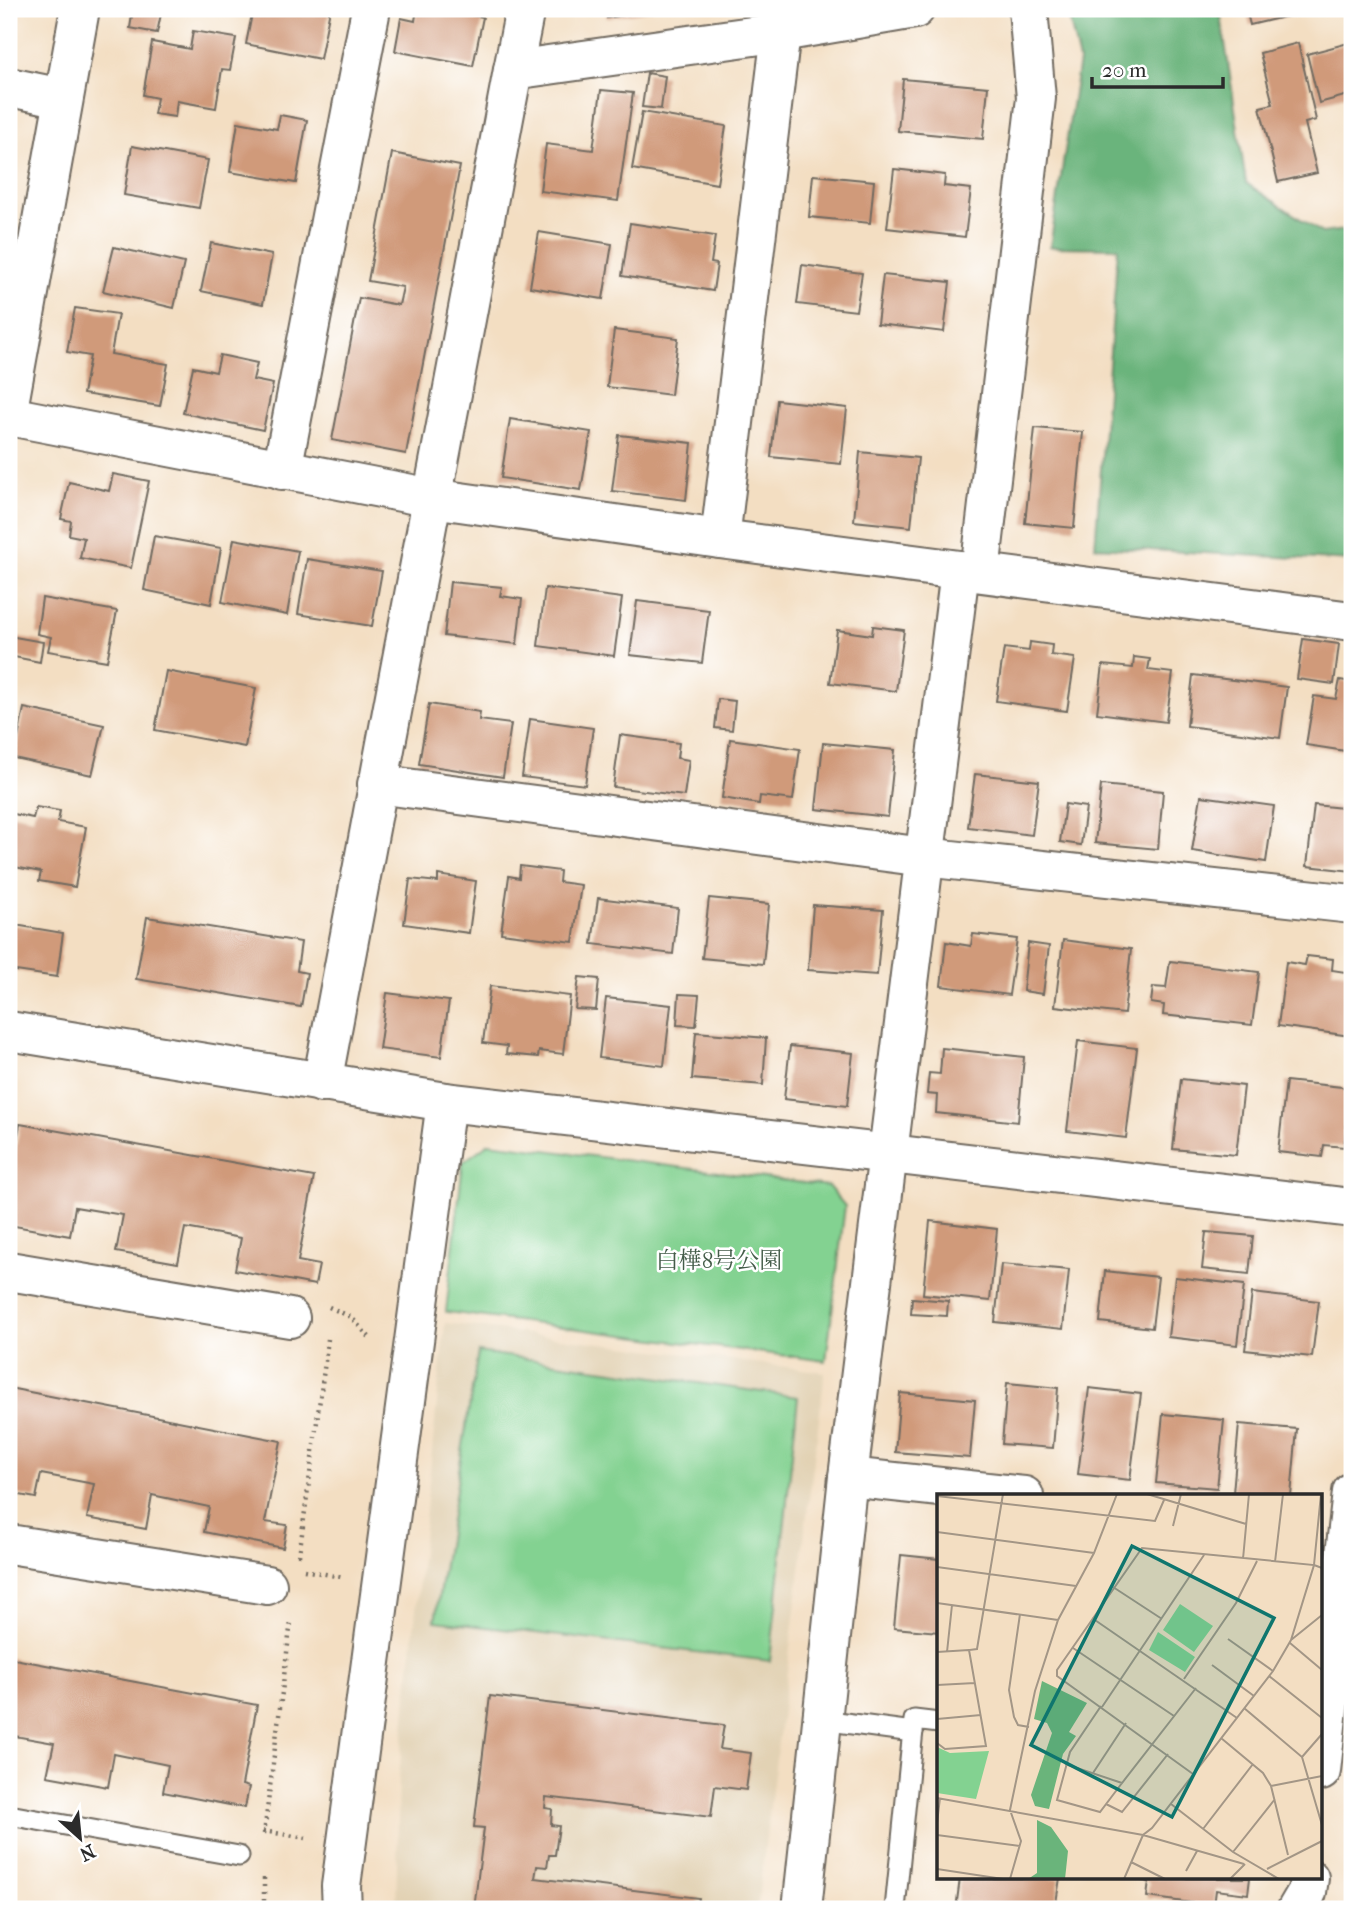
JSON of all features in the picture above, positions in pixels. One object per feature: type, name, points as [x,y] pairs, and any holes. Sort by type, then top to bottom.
[{"type":"street","points":[[9,404],[80,9]]},
{"type":"street","points":[[282,470],[371,9]]},
{"type":"street","points":[[322,1083],[525,9]]},
{"type":"street","points":[[513,70],[781,32],[915,9]]},
{"type":"street","points":[[802,1909],[848,1477],[924,857],[970,571],[1036,98],[1028,9]]},
{"type":"street","points":[[720,540],[781,32]]},
{"type":"street","points":[[9,87],[63,97]]},
{"type":"street","points":[[9,416],[432,498],[720,540],[1352,621]]},
{"type":"street","points":[[377,783],[924,857],[1352,904]]},
{"type":"street","points":[[9,1031],[446,1102],[1352,1208]]},
{"type":"street","points":[[342,1909],[341,1886],[446,1102]]},
{"type":"street","points":[[9,1270],[289,1318]]},
{"type":"street","points":[[848,1477],[1005,1494]]},
{"type":"street","points":[[1322,1752],[1334,1530],[1352,1492]]},
{"type":"street","points":[[9,1544],[267,1585]]},
{"type":"street","points":[[1297,1909],[1307,1892],[1309,1880]]},
{"type":"lane","points":[[822,1720],[913,1732]]},
{"type":"lane","points":[[895,1909],[914,1720],[937,1723]]},
{"type":"lane","points":[[9,1815],[239,1856]]},
{"type":"path","points":[[374,1342],[376,1328]]},
{"type":"path","points":[[340,1591],[341,1577]]},
{"type":"shaded area","points":[[445,1323],[825,1372],[757,1909],[396,1909],[399,1777]]},
{"type":"green space","points":[[1067,9],[1220,9],[1246,183],[1322,233],[1352,229],[1352,561],[1095,547],[1118,248],[1050,247],[1079,61]]},
{"type":"green space","name":"白樺8号公園","points":[[489,1143],[828,1186],[845,1206],[826,1361],[446,1312],[463,1162]]},
{"type":"green space","points":[[478,1352],[798,1397],[770,1661],[435,1621]]},
{"type":"building","points":[[133,9],[161,14],[157,33],[130,28]]},
{"type":"building","points":[[253,9],[330,9],[320,59],[246,44]]},
{"type":"building","points":[[417,9],[437,9],[483,17],[473,66],[395,51],[401,18],[415,21]]},
{"type":"building","points":[[605,9],[652,9],[652,10],[607,18]]},
{"type":"building","points":[[1246,9],[1290,9],[1292,15],[1250,25]]},
{"type":"building","points":[[193,31],[236,38],[230,70],[222,69],[216,108],[177,101],[175,117],[154,114],[157,98],[143,95],[152,42],[190,49]]},
{"type":"building","points":[[1352,42],[1352,94],[1319,103],[1307,54]]},
{"type":"building","points":[[1298,43],[1316,120],[1305,123],[1317,173],[1278,182],[1260,107],[1273,104],[1260,53]]},
{"type":"building","points":[[647,73],[665,76],[661,109],[642,107]]},
{"type":"building","points":[[903,79],[988,87],[983,139],[898,131]]},
{"type":"building","points":[[601,90],[633,93],[618,201],[540,191],[546,144],[593,150]]},
{"type":"building","points":[[642,112],[726,126],[717,184],[632,169]]},
{"type":"building","points":[[280,115],[307,120],[296,183],[230,172],[238,122],[277,129]]},
{"type":"building","points":[[132,146],[208,160],[199,208],[124,195]]},
{"type":"building","points":[[392,153],[460,166],[406,454],[332,440],[359,298],[399,305],[403,287],[368,281]]},
{"type":"building","points":[[894,169],[945,175],[944,186],[971,189],[965,237],[887,228]]},
{"type":"building","points":[[813,175],[874,181],[870,223],[809,217]]},
{"type":"building","points":[[630,223],[715,236],[711,263],[717,264],[713,291],[622,276]]},
{"type":"building","points":[[539,232],[612,244],[603,299],[530,287]]},
{"type":"building","points":[[211,243],[272,255],[263,304],[201,291]]},
{"type":"building","points":[[114,247],[184,263],[174,308],[103,291]]},
{"type":"building","points":[[802,265],[862,273],[856,311],[797,304]]},
{"type":"building","points":[[883,275],[950,282],[944,332],[877,324]]},
{"type":"building","points":[[75,308],[118,314],[111,354],[168,364],[160,406],[83,394],[90,356],[67,352]]},
{"type":"building","points":[[614,330],[678,338],[671,395],[607,387]]},
{"type":"building","points":[[220,355],[257,363],[253,380],[273,384],[263,430],[183,413],[193,367],[216,372]]},
{"type":"building","points":[[777,400],[847,408],[841,464],[771,457]]},
{"type":"building","points":[[510,419],[591,432],[581,490],[501,478]]},
{"type":"building","points":[[1035,428],[1083,432],[1074,528],[1025,523]]},
{"type":"building","points":[[619,435],[692,443],[686,500],[612,491]]},
{"type":"building","points":[[860,452],[918,458],[911,527],[854,521]]},
{"type":"building","points":[[113,474],[149,481],[131,568],[80,558],[84,538],[69,535],[71,521],[61,519],[69,482],[109,491]]},
{"type":"building","points":[[154,536],[221,548],[211,604],[144,590]]},
{"type":"building","points":[[234,539],[298,551],[287,615],[222,602]]},
{"type":"building","points":[[307,559],[382,571],[372,626],[298,614]]},
{"type":"building","points":[[450,582],[502,587],[500,596],[522,599],[517,644],[444,636]]},
{"type":"building","points":[[545,588],[622,598],[614,656],[538,646]]},
{"type":"building","points":[[42,598],[117,611],[107,661],[48,651],[51,637],[37,634]]},
{"type":"building","points":[[637,601],[709,610],[702,663],[630,655]]},
{"type":"building","points":[[873,626],[904,630],[896,691],[830,683],[837,630],[872,635]]},
{"type":"building","points":[[9,636],[43,642],[40,662],[9,656]]},
{"type":"building","points":[[1303,639],[1339,644],[1334,684],[1297,679]]},
{"type":"building","points":[[1030,642],[1052,645],[1051,655],[1075,658],[1067,711],[996,701],[1004,648],[1029,651]]},
{"type":"building","points":[[1134,657],[1150,659],[1148,670],[1173,673],[1166,722],[1097,713],[1103,665],[1133,668]]},
{"type":"building","points":[[166,671],[256,688],[245,747],[155,730]]},
{"type":"building","points":[[1193,675],[1287,687],[1280,738],[1187,726]]},
{"type":"building","points":[[1340,680],[1352,682],[1352,752],[1306,745],[1314,696],[1336,699]]},
{"type":"building","points":[[718,699],[735,701],[732,730],[715,728]]},
{"type":"building","points":[[429,704],[480,712],[479,720],[511,724],[503,777],[419,764]]},
{"type":"building","points":[[24,708],[104,725],[92,775],[14,758]]},
{"type":"building","points":[[530,719],[593,728],[585,785],[522,777]]},
{"type":"building","points":[[620,735],[679,743],[677,758],[689,760],[684,796],[613,787]]},
{"type":"building","points":[[730,739],[800,749],[793,800],[760,796],[759,804],[722,798]]},
{"type":"building","points":[[823,743],[895,750],[888,817],[816,809]]},
{"type":"building","points":[[975,774],[1039,781],[1032,835],[968,827]]},
{"type":"building","points":[[1101,785],[1163,791],[1158,849],[1095,843]]},
{"type":"building","points":[[1201,796],[1274,806],[1266,862],[1192,851]]},
{"type":"building","points":[[1065,804],[1086,807],[1081,845],[1060,842]]},
{"type":"building","points":[[1314,805],[1352,809],[1352,871],[1307,866]]},
{"type":"building","points":[[36,807],[60,811],[58,822],[86,827],[75,887],[39,881],[41,872],[9,866],[9,813],[33,818]]},
{"type":"building","points":[[520,866],[560,871],[559,882],[581,885],[573,942],[501,933],[509,876],[519,878]]},
{"type":"building","points":[[438,875],[476,881],[469,933],[404,924],[410,879],[438,882]]},
{"type":"building","points":[[598,898],[678,908],[673,954],[592,944]]},
{"type":"building","points":[[709,898],[769,904],[763,964],[702,958]]},
{"type":"building","points":[[813,905],[883,910],[877,975],[808,970]]},
{"type":"building","points":[[147,917],[301,942],[297,971],[307,973],[301,1007],[136,979]]},
{"type":"building","points":[[9,924],[63,933],[57,977],[9,970]]},
{"type":"building","points":[[973,934],[1017,939],[1009,995],[941,986],[946,942],[971,946]]},
{"type":"building","points":[[1063,940],[1131,949],[1124,1014],[1055,1006]]},
{"type":"building","points":[[1028,943],[1049,946],[1043,994],[1023,991]]},
{"type":"building","points":[[1307,956],[1333,959],[1332,970],[1352,973],[1351,1036],[1278,1026],[1286,962],[1305,965]]},
{"type":"building","points":[[1170,961],[1259,972],[1252,1025],[1163,1015],[1164,1005],[1151,1003],[1153,987],[1166,988]]},
{"type":"building","points":[[579,977],[599,979],[596,1010],[575,1009]]},
{"type":"building","points":[[490,986],[570,996],[563,1054],[539,1051],[538,1057],[506,1054],[507,1046],[483,1043]]},
{"type":"building","points":[[387,993],[449,1001],[441,1057],[379,1049]]},
{"type":"building","points":[[679,994],[699,995],[696,1026],[677,1025]]},
{"type":"building","points":[[606,998],[671,1005],[664,1066],[599,1058]]},
{"type":"building","points":[[696,1032],[766,1038],[763,1085],[692,1079]]},
{"type":"building","points":[[1078,1041],[1137,1048],[1126,1138],[1067,1131]]},
{"type":"building","points":[[790,1046],[853,1053],[847,1106],[784,1099]]},
{"type":"building","points":[[942,1048],[1024,1057],[1018,1122],[936,1113],[937,1095],[927,1094],[929,1073],[940,1074]]},
{"type":"building","points":[[1181,1079],[1244,1086],[1236,1155],[1173,1149]]},
{"type":"building","points":[[1286,1081],[1351,1088],[1344,1147],[1324,1145],[1322,1157],[1278,1152]]},
{"type":"building","points":[[20,1124],[314,1177],[298,1261],[319,1265],[315,1285],[235,1270],[241,1238],[185,1228],[178,1263],[116,1252],[123,1215],[75,1207],[70,1236],[9,1225],[9,1185]]},
{"type":"building","points":[[930,1221],[997,1229],[990,1301],[923,1294]]},
{"type":"building","points":[[1206,1232],[1253,1236],[1249,1274],[1202,1269]]},
{"type":"building","points":[[1001,1264],[1069,1270],[1063,1329],[995,1322]]},
{"type":"building","points":[[1105,1271],[1158,1277],[1152,1328],[1100,1322]]},
{"type":"building","points":[[1175,1277],[1244,1285],[1237,1345],[1168,1337]]},
{"type":"building","points":[[1252,1293],[1319,1301],[1312,1357],[1245,1350]]},
{"type":"building","points":[[912,1298],[948,1301],[947,1316],[911,1314]]},
{"type":"building","points":[[1007,1383],[1058,1388],[1053,1448],[1002,1444]]},
{"type":"building","points":[[9,1388],[281,1441],[265,1522],[287,1525],[283,1548],[204,1532],[209,1507],[152,1495],[146,1529],[87,1518],[94,1484],[41,1474],[36,1498],[9,1493]]},
{"type":"building","points":[[1089,1388],[1141,1394],[1130,1480],[1078,1474]]},
{"type":"building","points":[[900,1393],[975,1400],[970,1458],[895,1452]]},
{"type":"building","points":[[1163,1414],[1224,1420],[1217,1488],[1156,1483]]},
{"type":"building","points":[[1239,1424],[1297,1429],[1291,1494],[1233,1493]]},
{"type":"building","points":[[901,1555],[937,1559],[937,1632],[894,1628]]},
{"type":"building","points":[[9,1658],[257,1705],[242,1785],[249,1787],[245,1808],[163,1792],[168,1765],[114,1754],[108,1787],[47,1776],[54,1743],[9,1735]]},
{"type":"building","points":[[490,1696],[724,1725],[720,1749],[751,1753],[746,1790],[715,1786],[711,1817],[546,1797],[545,1808],[552,1809],[551,1825],[559,1826],[555,1855],[549,1855],[547,1867],[537,1866],[535,1878],[699,1898],[697,1909],[474,1909],[484,1828],[474,1827]]},
{"type":"building","points":[[960,1880],[1060,1880],[1055,1909],[956,1909]]},
{"type":"building","points":[[1141,1880],[1250,1880],[1248,1894],[1216,1890],[1214,1906],[1147,1897],[1149,1882]]}]
